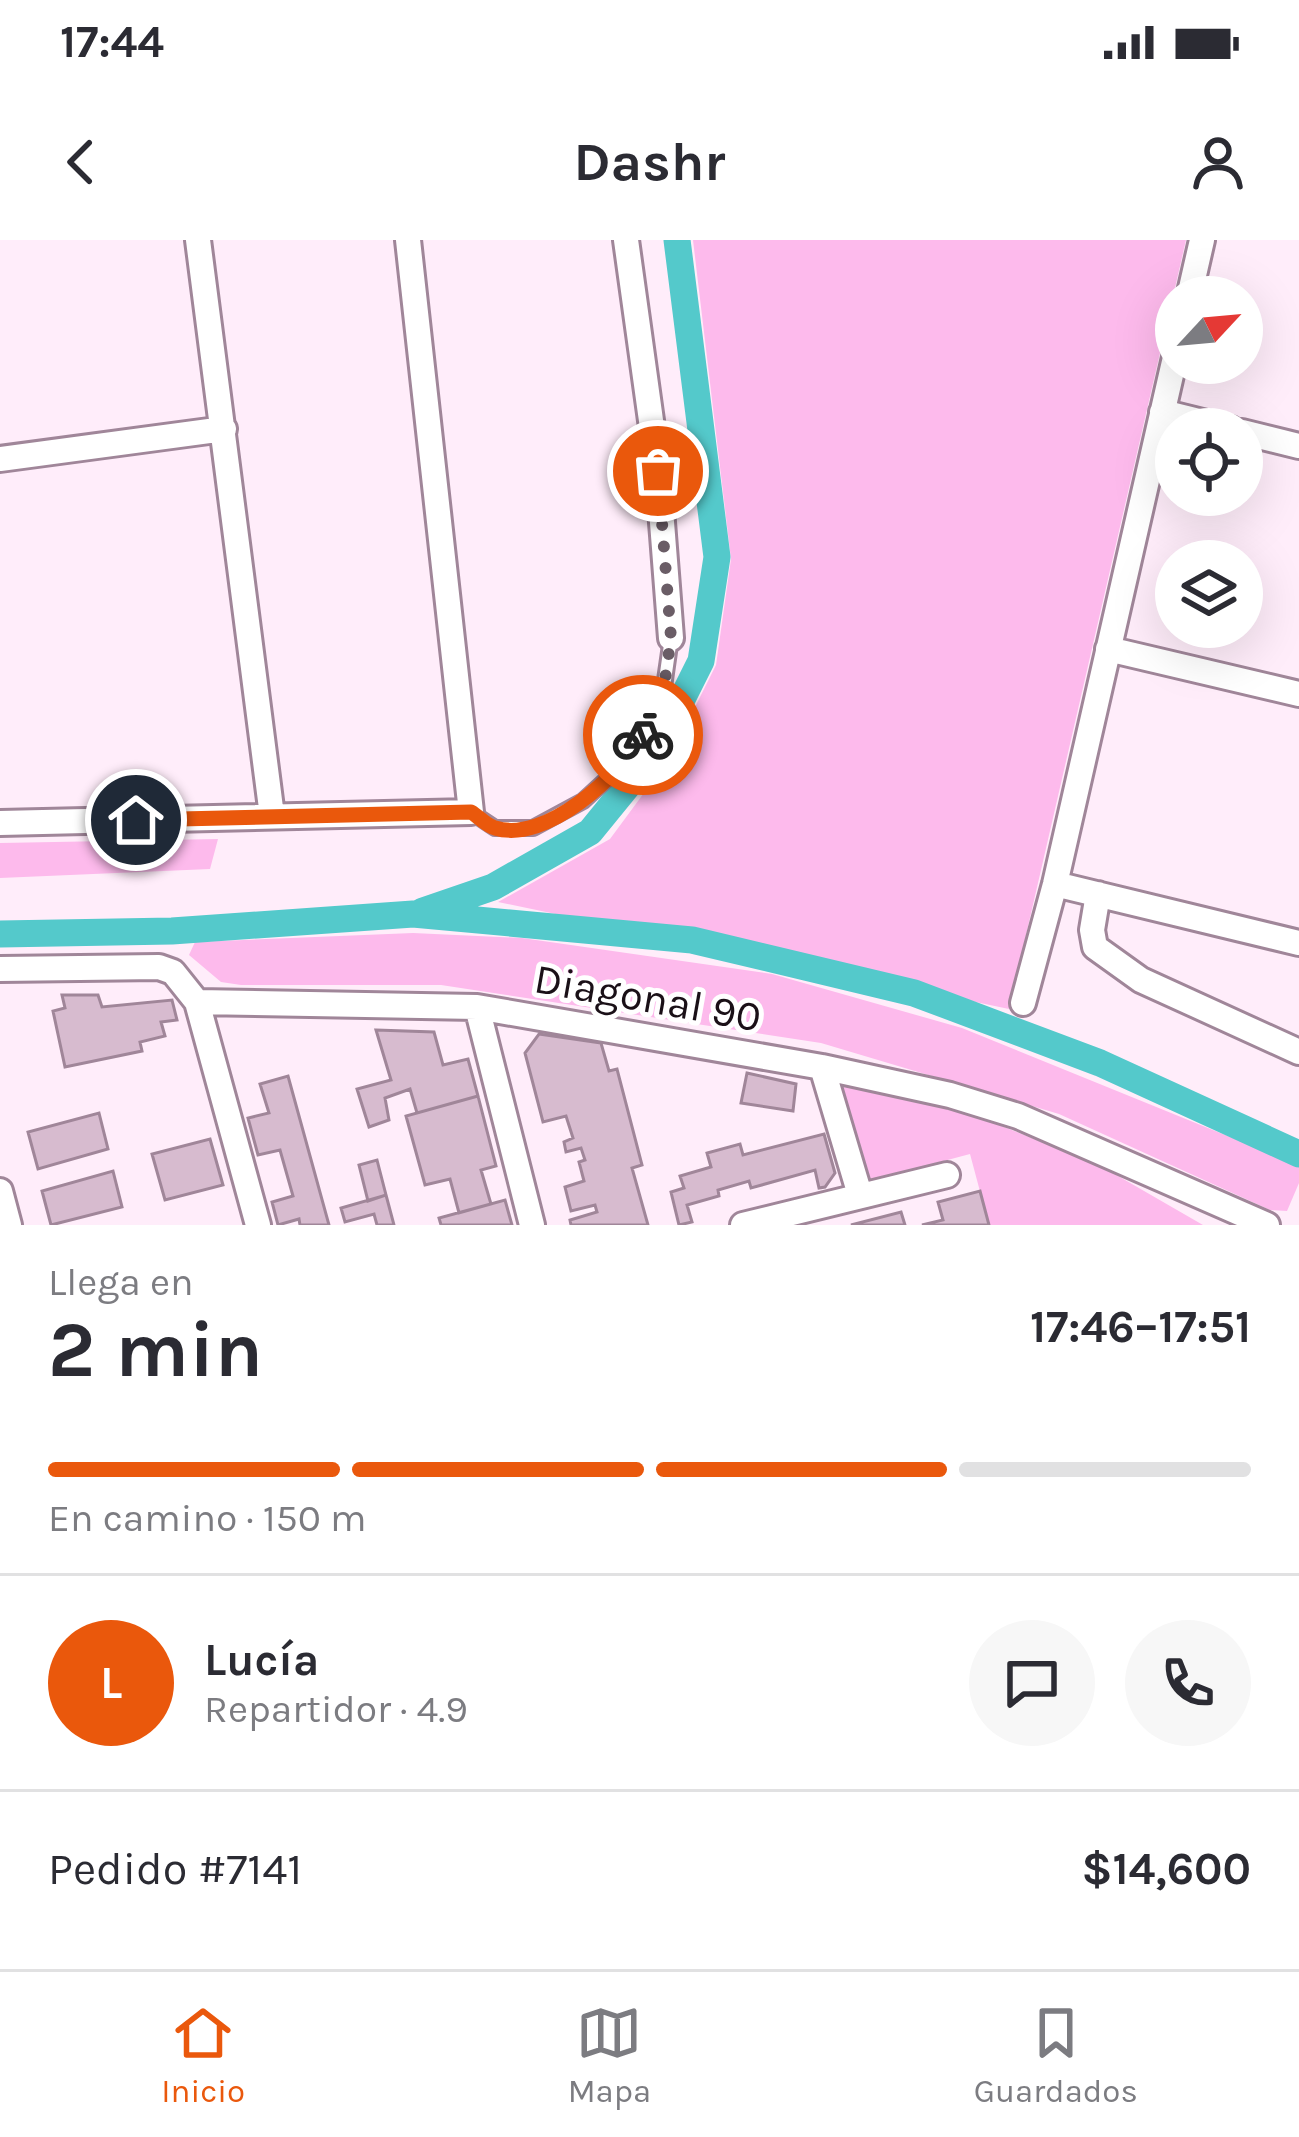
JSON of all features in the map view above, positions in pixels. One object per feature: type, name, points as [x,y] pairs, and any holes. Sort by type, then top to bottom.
[{"type":"street","points":[[198,240],[272,817]]},
{"type":"street","points":[[0,824],[471,812],[408,240]]},
{"type":"street","points":[[626,240],[658,471],[671,638]]},
{"type":"street","points":[[1194,276],[1202,240]]},
{"type":"street","points":[[0,459],[224,429]]},
{"type":"street","points":[[1263,437],[1299,446]]},
{"type":"street","points":[[1023,1003],[1155,443]]},
{"type":"street","points":[[1108,649],[1299,694]]},
{"type":"street","points":[[1054,884],[1299,943]]},
{"type":"street","points":[[1098,895],[1092,930],[1095,947],[1141,980],[1299,1052]]},
{"type":"street","points":[[0,969],[159,967],[173,972],[197,1002],[258,1225]]},
{"type":"street","name":"Diagonal 90","points":[[197,1002],[477,1007],[822,1067],[950,1095],[1018,1117],[1234,1218],[1267,1225]]},
{"type":"street","points":[[477,1007],[532,1225]]},
{"type":"street","points":[[822,1067],[860,1195]]},
{"type":"street","points":[[743,1225],[947,1175]]},
{"type":"street","points":[[0,1191],[9,1225]]},
{"type":"lane","points":[[471,812],[495,828],[533,828],[583,801],[620,767],[662,701],[671,638]]},
{"type":"shaded area","points":[[693,240],[1186,240],[1178,276],[1155,276],[1155,375],[1009,1009],[498,902],[610,839],[669,759],[716,665],[731,559]]},
{"type":"shaded area","points":[[218,839],[210,869],[0,878],[0,843]]},
{"type":"shaded area","points":[[413,933],[522,938],[772,974],[962,1028],[1299,1165],[1299,1183],[1287,1211],[1270,1210],[1059,1114],[821,1043],[441,985],[241,985],[221,982],[189,955],[195,942]]},
{"type":"shaded area","points":[[835,1077],[959,1109],[1099,1165],[1203,1225],[989,1225],[970,1154],[865,1182]]},
{"type":"building","points":[[62,995],[98,995],[102,1007],[172,1000],[177,1020],[161,1022],[165,1036],[140,1042],[142,1051],[65,1067],[53,1011],[65,1008]]},
{"type":"building","points":[[376,1030],[434,1032],[443,1065],[468,1059],[478,1096],[417,1113],[410,1089],[385,1098],[389,1120],[369,1127],[357,1089],[391,1080]]},
{"type":"building","points":[[539,1034],[601,1043],[609,1071],[617,1069],[642,1165],[632,1168],[648,1225],[571,1225],[570,1220],[597,1212],[595,1205],[571,1211],[565,1187],[584,1181],[579,1162],[585,1160],[581,1148],[566,1152],[564,1142],[573,1138],[566,1116],[543,1122],[525,1053]]},
{"type":"building","points":[[747,1073],[796,1084],[793,1111],[741,1103]]},
{"type":"building","points":[[288,1076],[329,1225],[300,1225],[299,1219],[278,1225],[272,1202],[293,1196],[280,1150],[258,1155],[248,1118],[269,1113],[260,1084]]},
{"type":"building","points":[[478,1096],[496,1166],[481,1170],[491,1204],[459,1213],[450,1179],[425,1185],[406,1116]]},
{"type":"building","points":[[99,1113],[108,1149],[38,1169],[28,1132]]},
{"type":"building","points":[[824,1134],[835,1173],[825,1187],[819,1188],[815,1170],[751,1188],[749,1181],[687,1205],[692,1222],[679,1225],[671,1192],[684,1188],[680,1176],[711,1167],[707,1153],[740,1144],[743,1155]]},
{"type":"building","points":[[210,1139],[223,1185],[165,1200],[152,1154]]},
{"type":"building","points":[[377,1160],[386,1195],[368,1201],[359,1165]]},
{"type":"building","points":[[113,1171],[122,1207],[51,1225],[42,1191]]},
{"type":"building","points":[[980,1191],[989,1225],[922,1225],[943,1220],[938,1202]]},
{"type":"building","points":[[386,1195],[394,1225],[377,1225],[374,1214],[345,1222],[341,1208]]},
{"type":"building","points":[[505,1200],[512,1225],[441,1225],[439,1218]]},
{"type":"building","points":[[901,1212],[905,1225],[851,1225]]},
{"type":"waterway","points":[[423,911],[493,887],[590,832],[656,751],[701,661],[717,557],[677,240]]},
{"type":"waterway","points":[[0,934],[172,931],[413,914],[692,940],[914,993],[1100,1063],[1299,1154]]},
{"type":"way so far","points":[[643,735],[662,701],[671,638],[658,471]]},
{"type":"route","points":[[136,820],[471,812],[495,828],[533,828],[583,801],[620,767],[643,735]]}]
